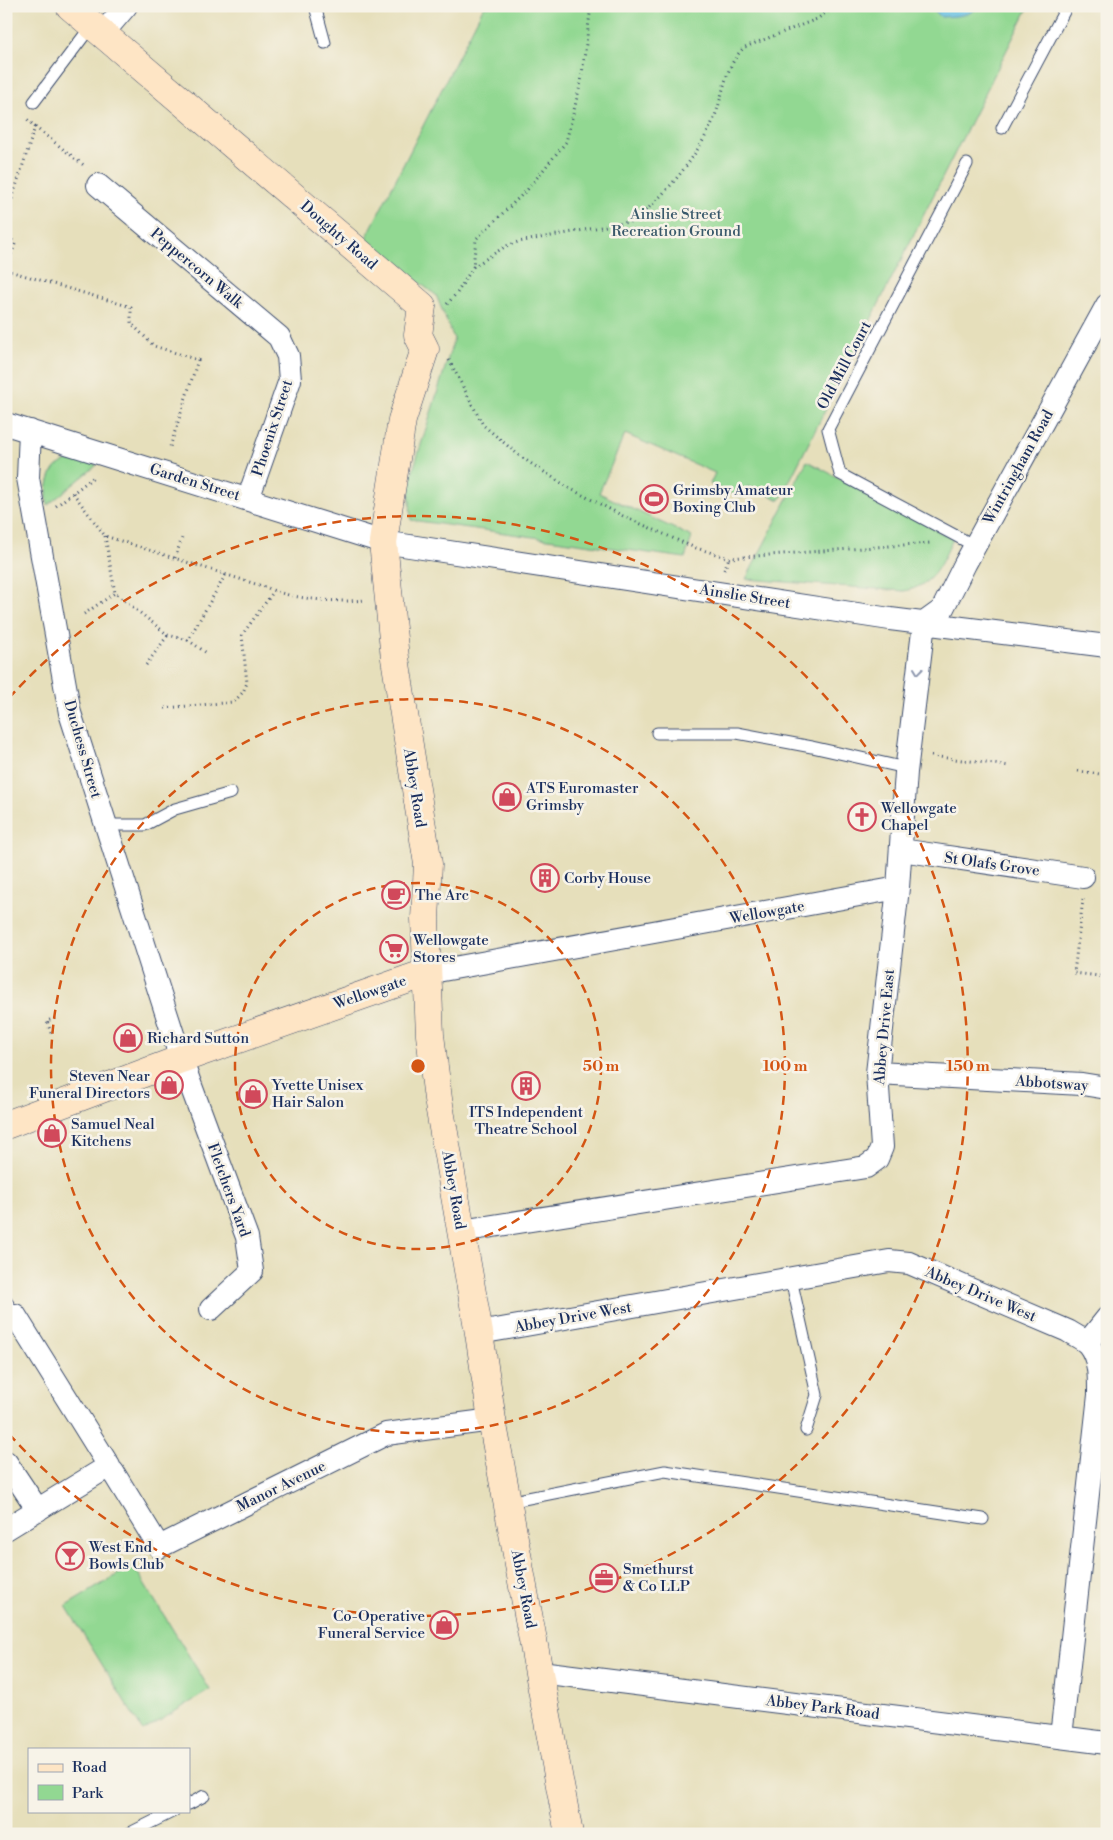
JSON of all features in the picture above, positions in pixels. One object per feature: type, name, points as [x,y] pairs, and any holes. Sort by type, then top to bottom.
[{"type":"street","name":"Doughty Road","points":[[70,6],[422,306],[418,335],[425,349],[402,420],[383,542]]},
{"type":"street","points":[[97,29],[126,6]]},
{"type":"street","name":"Peppercorn Walk","points":[[98,185],[279,337],[288,356]]},
{"type":"street","name":"Wintringham Road","points":[[924,623],[942,610],[964,564],[969,543],[1103,318]]},
{"type":"street","name":"Phoenix Street","points":[[248,498],[290,380],[288,356]]},
{"type":"street","name":"Garden Street","points":[[6,424],[162,471],[383,542]]},
{"type":"street","name":"Duchess Street","points":[[30,431],[28,478],[70,713],[180,1059]]},
{"type":"street","name":"Ainslie Street","points":[[383,542],[890,619],[1107,646]]},
{"type":"street","name":"Abbey Road","points":[[383,542],[395,658],[428,864],[425,919],[426,972],[430,1035],[438,1099],[479,1333],[492,1420],[569,1834]]},
{"type":"street","name":"Abbey Drive East","points":[[461,1231],[866,1167],[877,1160],[882,1147],[877,1073],[898,888],[907,764],[924,623]]},
{"type":"street","name":"St Olafs Grove","points":[[900,850],[1083,877]]},
{"type":"street","name":"Wellowgate","points":[[6,1125],[180,1059],[426,972],[898,888]]},
{"type":"street","name":"Fletchers Yard","points":[[180,1059],[247,1237],[252,1271],[211,1308]]},
{"type":"street","name":"Abbotsway","points":[[877,1073],[1082,1084],[1107,1088]]},
{"type":"street","name":"Abbey Drive West","points":[[479,1333],[889,1261],[909,1263],[1068,1331],[1087,1343]]},
{"type":"street","points":[[6,1529],[109,1466],[11,1308]]},
{"type":"street","points":[[1061,1736],[1099,1395],[1099,1372],[1087,1343],[1107,1318]]},
{"type":"street","name":"Manor Avenue","points":[[113,1472],[159,1546],[386,1434],[492,1420]]},
{"type":"street","points":[[6,1462],[38,1510]]},
{"type":"street","name":"Abbey Park Road","points":[[540,1672],[1107,1743]]},
{"type":"lane","points":[[315,6],[325,43]]},
{"type":"lane","points":[[1002,128],[1067,6]]},
{"type":"lane","points":[[34,102],[97,29]]},
{"type":"lane","name":"Old Mill Court","points":[[967,164],[828,429],[840,474],[898,503],[969,543]]},
{"type":"lane","points":[[657,733],[737,733],[907,764]]},
{"type":"lane","points":[[106,825],[145,825],[174,809],[231,793]]},
{"type":"lane","points":[[791,1279],[817,1395],[806,1430]]},
{"type":"lane","points":[[508,1502],[665,1471],[983,1519]]},
{"type":"lane","points":[[190,1803],[204,1796]]},
{"type":"lane","points":[[128,1834],[172,1812]]},
{"type":"path","points":[[444,307],[458,293],[473,266],[476,239],[527,190],[566,142],[581,82],[591,6]]},
{"type":"path","points":[[473,266],[506,246],[518,242],[634,222],[648,210],[691,160],[712,122],[729,69],[736,55],[745,46],[818,19],[835,6]]},
{"type":"path","points":[[34,102],[24,116],[35,127],[97,176],[98,185]]},
{"type":"path","points":[[6,218],[35,127]]},
{"type":"path","points":[[6,232],[15,244],[6,270],[131,307],[131,323],[154,346],[198,360],[162,471]]},
{"type":"path","points":[[447,355],[483,425],[521,458],[569,488],[623,516],[693,547],[728,558],[969,543]]},
{"type":"path","points":[[36,521],[117,458]]},
{"type":"path","points":[[73,493],[105,536],[115,593],[168,636],[188,640],[208,654]]},
{"type":"path","points":[[175,558],[182,535]]},
{"type":"path","points":[[105,536],[274,591],[305,598],[357,601]]},
{"type":"path","points":[[188,640],[226,574]]},
{"type":"path","points":[[165,708],[234,702],[239,698],[248,683],[242,635],[274,591]]},
{"type":"path","points":[[84,614],[115,593]]},
{"type":"path","points":[[146,665],[168,636]]},
{"type":"path","points":[[907,764],[1010,766]]},
{"type":"path","points":[[1078,770],[1107,775]]},
{"type":"path","points":[[1107,831],[1102,868],[1083,877],[1085,890],[1074,972],[1107,977]]},
{"type":"path","points":[[51,1032],[47,1021],[56,1018]]},
{"type":"green space","name":"Ainslie Street Recreation Ground","points":[[484,6],[1029,6],[780,500],[748,486],[742,498],[710,484],[715,473],[625,434],[599,493],[692,537],[685,558],[411,520],[409,483],[454,339],[436,295],[364,242]]},
{"type":"green space","points":[[66,461],[84,461],[97,465],[48,505],[47,491],[51,476],[56,467]]},
{"type":"green space","points":[[807,461],[953,539],[940,565],[930,579],[923,584],[904,591],[746,579]]},
{"type":"green space","points":[[133,1565],[210,1690],[143,1731],[66,1606]]},
{"type":"water","points":[[930,6],[979,6],[966,14],[941,17]]},
{"type":"place","name":"Grimsby Amateur Boxing Club","points":[[654,499]]},
{"type":"place","name":"ATS Euromaster Grimsby","points":[[507,797]]},
{"type":"place","name":"Wellowgate Chapel","points":[[862,817]]},
{"type":"place","name":"Corby House","points":[[545,878]]},
{"type":"place","name":"The Arc","points":[[396,895]]},
{"type":"place","name":"Wellowgate Stores","points":[[394,949]]},
{"type":"place","name":"Richard Sutton","points":[[128,1038]]},
{"type":"place","name":"Steven Near Funeral Directors","points":[[169,1085]]},
{"type":"place","name":"ITS Independent Theatre School","points":[[526,1086]]},
{"type":"place","name":"Yvette Unisex Hair Salon","points":[[253,1094]]},
{"type":"place","name":"Samuel Neal Kitchens","points":[[52,1133]]},
{"type":"place","name":"West End Bowls Club","points":[[70,1556]]},
{"type":"place","name":"Smethurst & Co LLP","points":[[604,1578]]},
{"type":"place","name":"Co-Operative Funeral Service","points":[[444,1625]]}]
